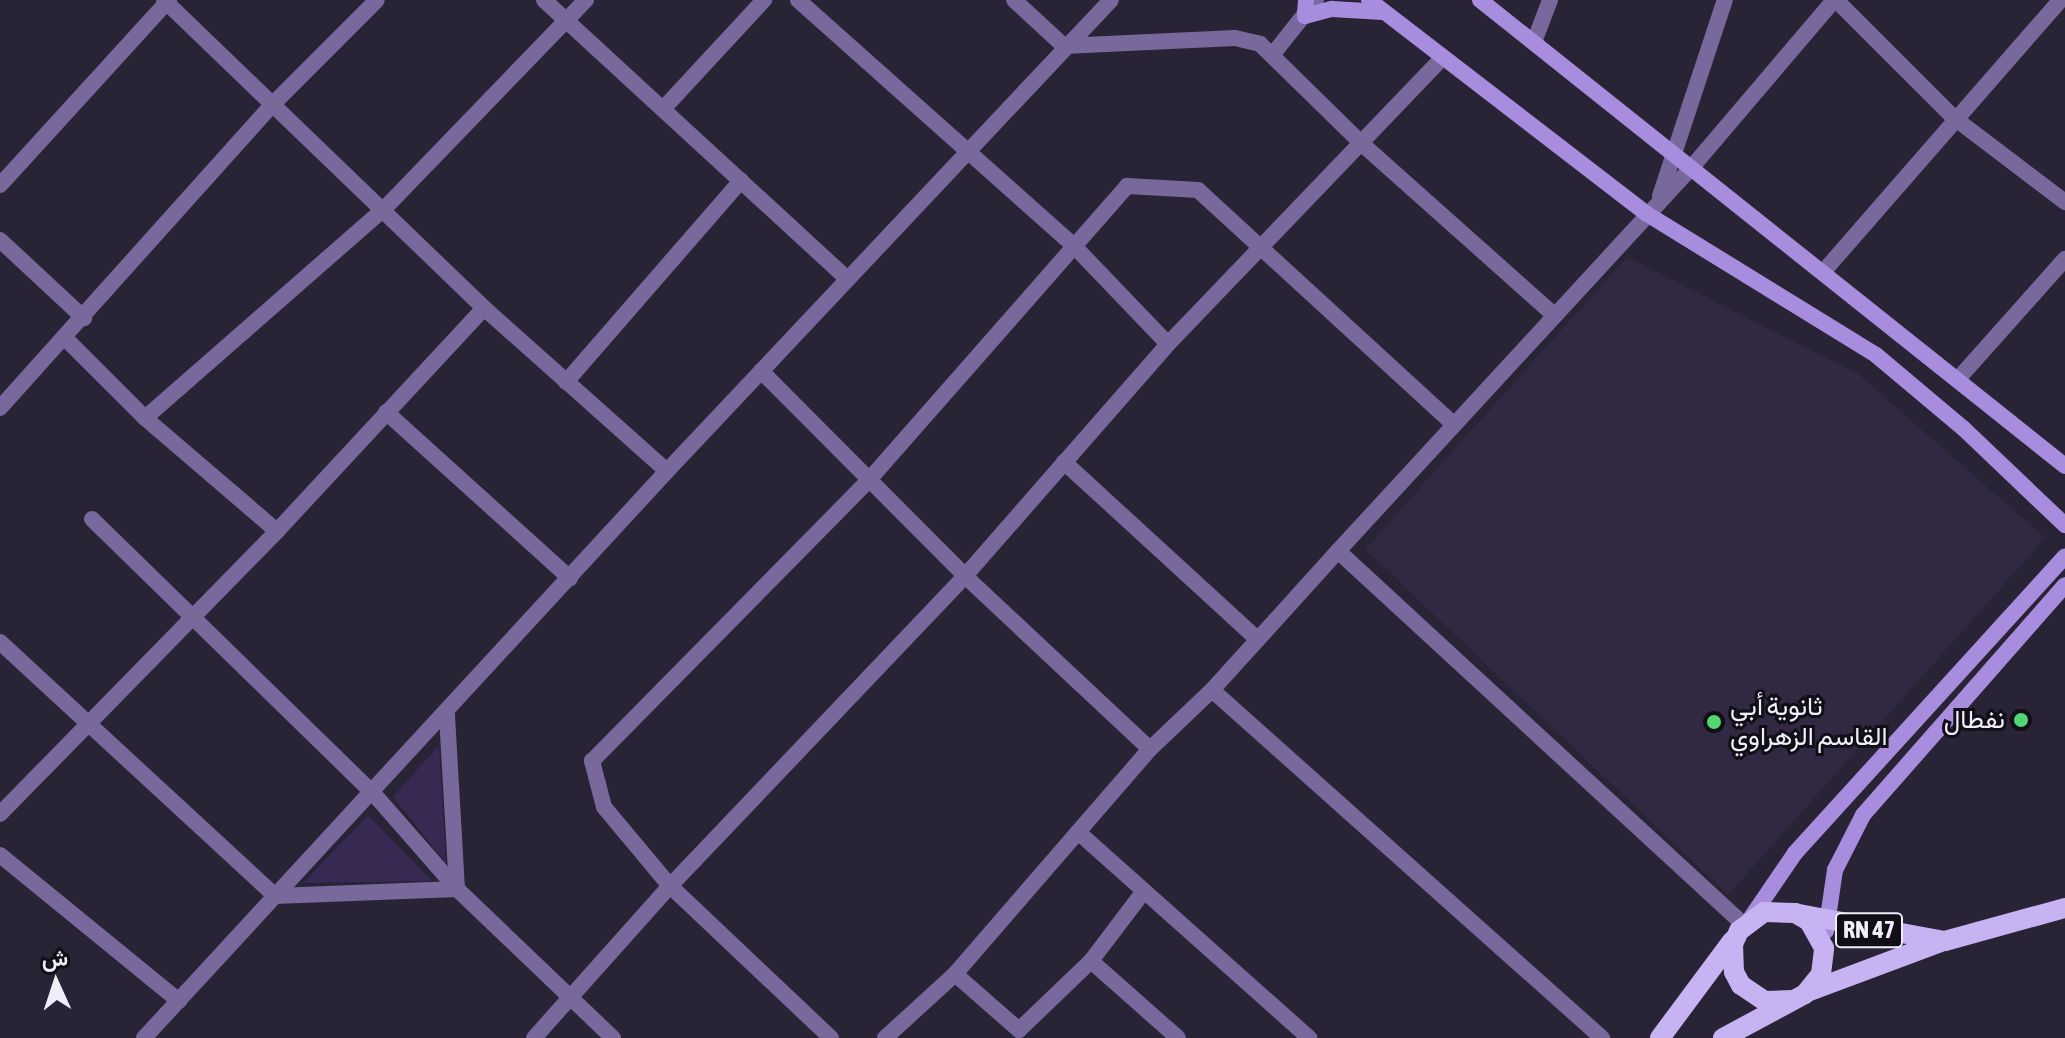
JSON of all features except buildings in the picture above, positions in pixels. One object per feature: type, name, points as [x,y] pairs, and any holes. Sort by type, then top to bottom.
[{"type":"main road","name":"RN 47","points":[[1795,913],[1945,941],[2065,908]]},
{"type":"main road","points":[[1660,1038],[1744,925],[1771,911],[1795,913],[1809,921],[1824,948],[1821,974],[1799,997],[1765,1001],[1741,985],[1731,958],[1744,925]]},
{"type":"main road","points":[[1723,1038],[1799,997],[1945,941]]},
{"type":"street","points":[[0,408],[272,105],[377,0]]},
{"type":"street","points":[[544,0],[847,279]]},
{"type":"street","points":[[145,418],[384,209],[569,23],[586,0]]},
{"type":"street","points":[[663,109],[764,0]]},
{"type":"street","points":[[798,0],[964,153],[1075,247],[1168,344]]},
{"type":"street","points":[[1014,0],[1064,46],[1235,38],[1260,44],[1361,143],[1554,315]]},
{"type":"street","points":[[144,1038],[447,714],[667,471],[1064,46],[1111,0]]},
{"type":"street","points":[[1273,54],[1306,8],[1316,0]]},
{"type":"street","points":[[1369,0],[1653,208],[1876,355],[1963,428],[2065,525]]},
{"type":"street","points":[[1480,0],[2065,466]]},
{"type":"street","points":[[1534,42],[1550,0]]},
{"type":"street","points":[[1653,208],[1675,154],[1725,0]]},
{"type":"street","points":[[885,1038],[955,974],[1150,749],[1212,690],[1452,423],[1692,167],[1835,0],[1953,117],[2065,202]]},
{"type":"street","points":[[1824,271],[1953,117],[2060,0]]},
{"type":"street","points":[[0,185],[167,1],[484,308],[667,471]]},
{"type":"street","points":[[1306,8],[1359,8],[1386,13]]},
{"type":"street","points":[[534,1038],[670,886],[965,576],[1168,344],[1443,57]]},
{"type":"street","points":[[566,382],[741,181]]},
{"type":"street","points":[[831,1038],[670,886],[604,807],[592,761],[868,481],[1127,186],[1198,190],[1452,423]]},
{"type":"street","points":[[0,240],[84,318]]},
{"type":"street","points":[[1958,379],[2065,259]]},
{"type":"street","points":[[0,814],[277,531],[484,308]]},
{"type":"street","points":[[65,338],[145,418],[277,531]]},
{"type":"street","points":[[761,371],[965,576],[1150,749]]},
{"type":"street","points":[[386,412],[570,578]]},
{"type":"street","points":[[1064,462],[1257,639]]},
{"type":"street","points":[[92,519],[373,793],[457,889],[613,1038]]},
{"type":"street","points":[[1338,551],[1744,925],[1795,853],[2065,556]]},
{"type":"street","points":[[1824,948],[1835,870],[1863,815],[2065,585]]},
{"type":"street","points":[[0,642],[275,896],[457,889]]},
{"type":"street","points":[[1212,690],[1602,1038]]},
{"type":"street","points":[[447,714],[457,889]]},
{"type":"street","points":[[1078,832],[1309,1038]]},
{"type":"street","points":[[0,855],[179,1001]]},
{"type":"street","points":[[955,974],[1019,1030],[1091,961],[1144,891]]},
{"type":"street","points":[[1091,961],[1178,1038]]},
{"type":"shaded area","name":"ثانوية أبي القاسم الزهراوي","points":[[1627,257],[1857,373],[2045,538],[1728,895],[1365,549]]},
{"type":"shaded area","points":[[439,745],[446,863],[393,797]]},
{"type":"shaded area","points":[[368,815],[432,881],[303,883]]},
{"type":"place","name":"نفطال","points":[[2021,720]]},
{"type":"place","name":"ثانوية أبي القاسم الزهراوي","points":[[1714,722]]}]
